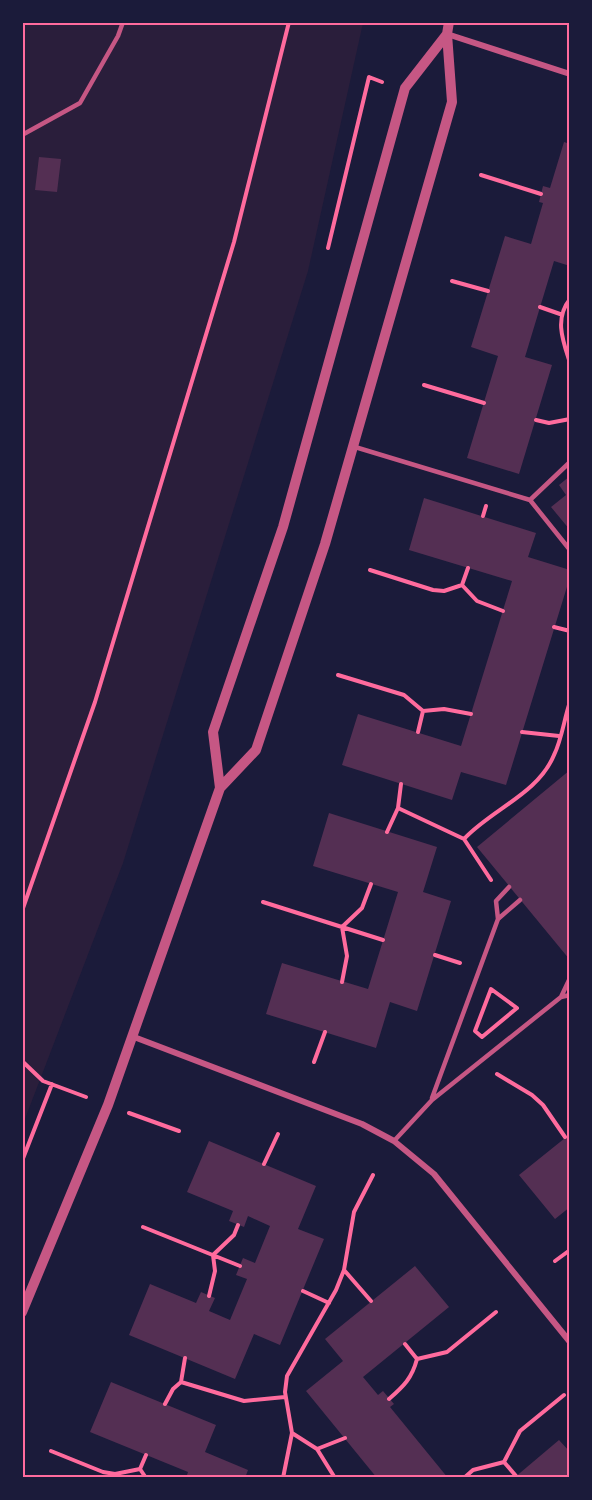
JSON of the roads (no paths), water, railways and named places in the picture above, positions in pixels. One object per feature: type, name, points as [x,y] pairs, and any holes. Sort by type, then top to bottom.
[{"type":"street","points":[[22,1312],[134,1037],[220,788],[256,750],[325,544],[452,102],[447,34],[449,22]]},
{"type":"street","points":[[447,34],[570,74]]},
{"type":"street","points":[[220,788],[213,732],[283,527],[405,88],[447,34]]},
{"type":"street","points":[[134,1037],[362,1124],[394,1141],[434,1174],[570,1342]]},
{"type":"lane","points":[[22,135],[80,103],[118,36],[123,22]]},
{"type":"lane","points":[[353,446],[530,500],[570,550]]},
{"type":"lane","points":[[530,500],[570,462]]},
{"type":"lane","points":[[432,1100],[498,919],[496,901],[509,887]]},
{"type":"lane","points":[[498,919],[520,900]]},
{"type":"lane","points":[[394,1141],[432,1100],[561,997],[570,978]]},
{"type":"lane","points":[[561,997],[570,995]]}]
